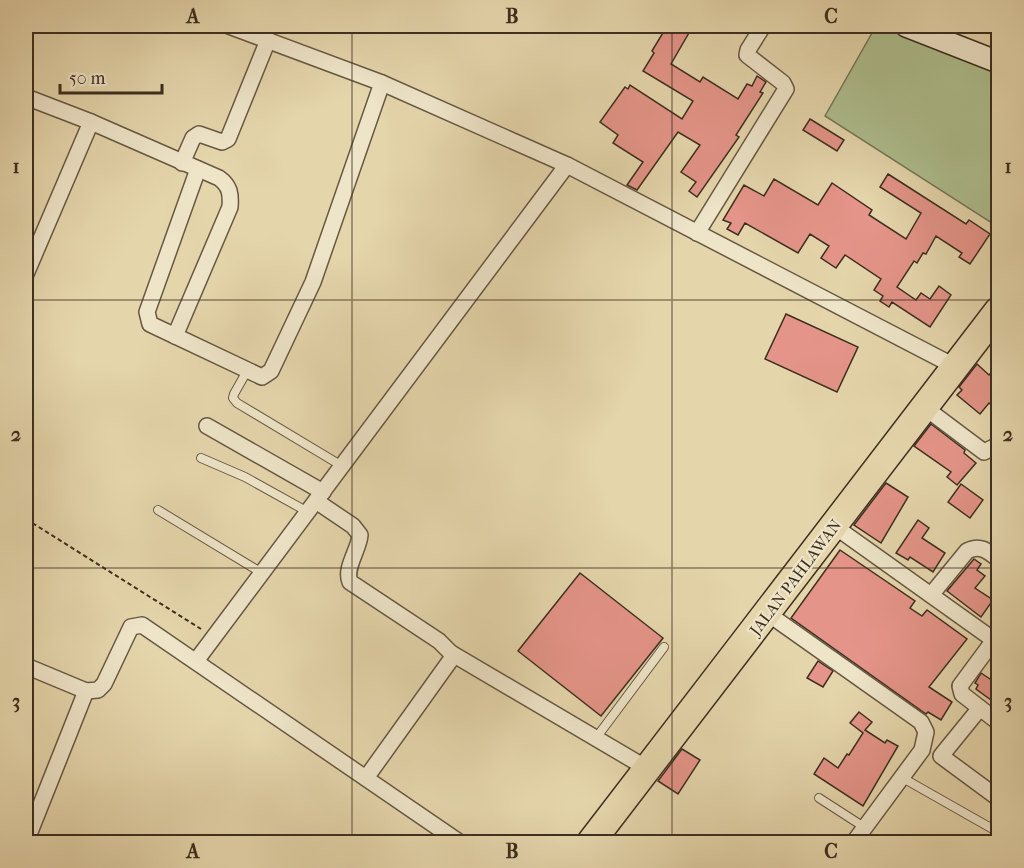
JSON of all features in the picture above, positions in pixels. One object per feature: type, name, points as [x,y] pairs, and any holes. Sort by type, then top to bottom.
[{"type":"highway","name":"JALAN PAHLAWAN","points":[[591,843],[954,366],[999,311]]},
{"type":"street","points":[[229,26],[382,82],[567,165],[954,366]]},
{"type":"street","points":[[697,233],[786,89],[783,83],[747,55],[763,26]]},
{"type":"street","points":[[906,26],[999,62]]},
{"type":"street","points":[[182,163],[193,138],[198,134],[222,142],[228,139],[268,40]]},
{"type":"street","points":[[198,169],[147,312],[150,324],[262,377],[272,371],[309,292],[382,82]]},
{"type":"street","points":[[26,97],[91,122],[198,169],[226,183],[230,189],[230,207],[175,336]]},
{"type":"street","points":[[26,274],[91,122]]},
{"type":"street","points":[[196,661],[567,165]]},
{"type":"street","points":[[924,407],[984,452],[994,447],[999,449]]},
{"type":"street","points":[[207,426],[353,526],[360,535],[348,577],[350,582],[440,641],[451,653],[648,769]]},
{"type":"street","points":[[834,526],[996,642],[960,686],[962,693],[999,722]]},
{"type":"street","points":[[931,595],[972,548],[982,548],[999,559]]},
{"type":"street","points":[[767,614],[921,722],[927,732],[922,750],[854,843]]},
{"type":"street","points":[[26,666],[86,691],[98,690],[104,684],[131,627],[145,627],[459,843]]},
{"type":"street","points":[[366,778],[452,658],[451,653]]},
{"type":"street","points":[[26,843],[86,691]]},
{"type":"street","points":[[980,708],[941,756],[999,798]]},
{"type":"lane","points":[[247,371],[234,394],[237,403],[342,466]]},
{"type":"lane","points":[[201,458],[245,477],[315,501]]},
{"type":"lane","points":[[158,510],[262,573]]},
{"type":"lane","points":[[596,738],[664,647]]},
{"type":"lane","points":[[901,777],[999,832]]},
{"type":"lane","points":[[819,798],[864,827]]},
{"type":"path","points":[[26,519],[214,637]]},
{"type":"green space","points":[[876,26],[895,26],[998,68],[998,227],[825,116]]},
{"type":"building","points":[[667,26],[680,26],[690,31],[671,64],[700,82],[703,77],[738,99],[747,84],[752,86],[757,76],[766,82],[760,92],[763,93],[736,135],[739,137],[697,197],[689,191],[696,182],[681,172],[700,145],[678,132],[637,190],[627,185],[643,162],[613,143],[618,135],[600,122],[625,87],[628,89],[630,85],[682,119],[693,101],[643,71]]},
{"type":"building","points":[[810,119],[844,140],[837,151],[803,130]]},
{"type":"building","points":[[888,174],[966,224],[969,220],[990,234],[970,264],[959,257],[962,253],[936,236],[926,254],[923,253],[917,263],[914,261],[897,287],[916,300],[921,293],[930,299],[939,286],[951,295],[930,327],[892,302],[889,307],[880,301],[883,296],[874,290],[881,279],[845,255],[836,268],[821,258],[829,246],[810,234],[798,253],[745,223],[738,235],[727,229],[731,223],[723,220],[744,185],[764,196],[774,179],[818,205],[832,183],[872,210],[869,215],[906,239],[921,213],[880,187]]},
{"type":"building","points":[[786,314],[858,347],[837,392],[765,359]]},
{"type":"building","points":[[977,364],[989,375],[999,364],[999,411],[989,403],[980,414],[957,395],[962,390],[959,387]]},
{"type":"building","points":[[931,424],[965,450],[964,453],[976,463],[957,485],[947,477],[951,472],[914,446]]},
{"type":"building","points":[[886,483],[908,497],[881,543],[854,525]]},
{"type":"building","points":[[961,484],[983,500],[970,518],[948,502]]},
{"type":"building","points":[[918,520],[929,528],[922,538],[945,553],[933,572],[910,557],[908,560],[896,553]]},
{"type":"building","points":[[840,550],[915,601],[910,608],[922,616],[927,610],[967,639],[929,687],[952,702],[941,720],[928,712],[926,714],[791,618]]},
{"type":"building","points":[[974,559],[981,564],[977,570],[985,576],[975,588],[993,600],[981,617],[947,591]]},
{"type":"building","points":[[580,573],[663,638],[601,716],[518,651]]},
{"type":"building","points":[[818,661],[833,671],[823,687],[807,678]]},
{"type":"building","points":[[981,673],[999,685],[999,699],[994,696],[991,700],[976,689],[978,685],[975,683]]},
{"type":"building","points":[[859,712],[872,722],[865,730],[885,743],[887,740],[898,746],[863,806],[814,774],[824,758],[838,768],[847,754],[849,755],[863,733],[850,723]]},
{"type":"building","points":[[682,749],[700,760],[678,794],[658,781]]}]
